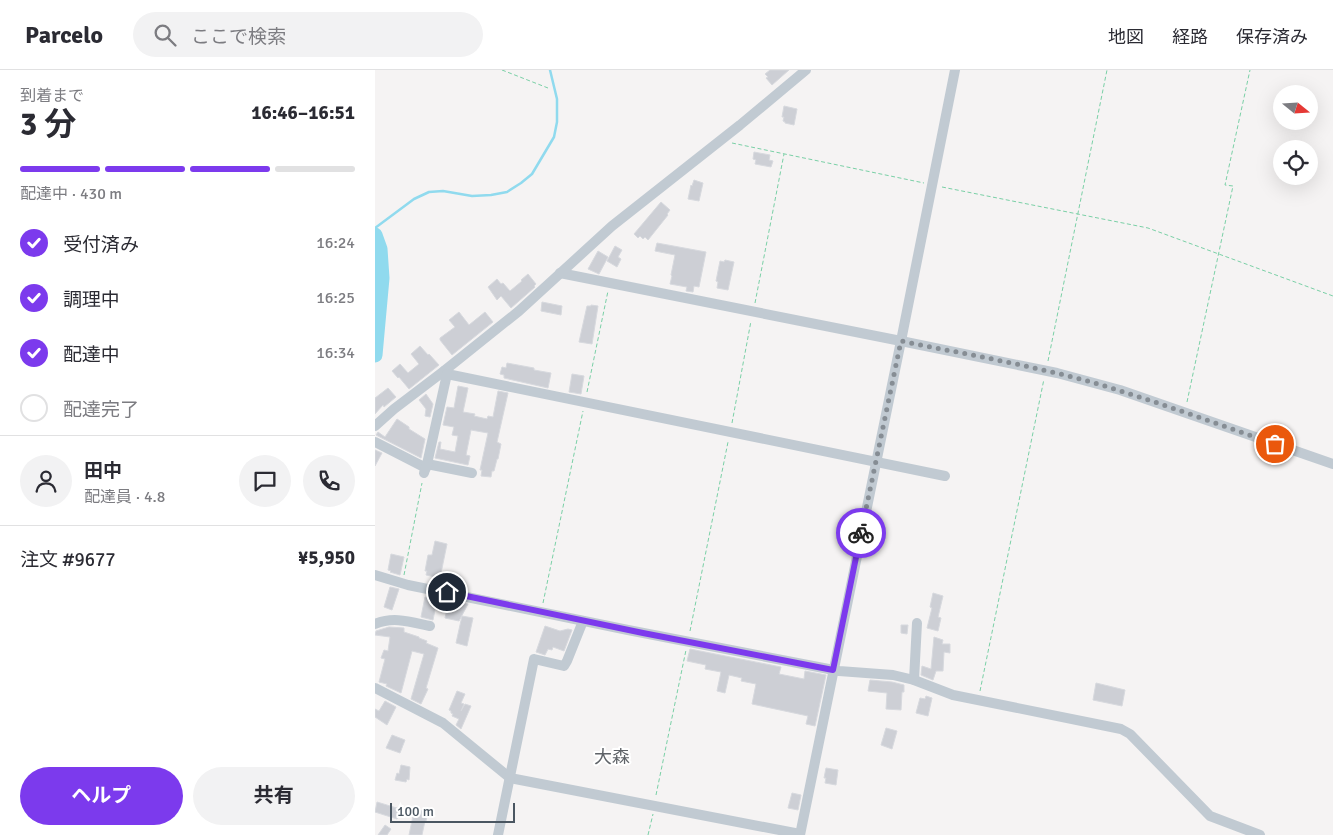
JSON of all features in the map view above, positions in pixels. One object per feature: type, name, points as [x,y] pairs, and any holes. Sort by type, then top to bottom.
[{"type":"street","points":[[375,426],[394,409],[446,372],[519,311],[612,226],[806,70]]},
{"type":"street","points":[[375,688],[443,724],[510,778],[800,835],[955,70]]},
{"type":"street","points":[[560,273],[1046,371],[1120,390],[1333,464]]},
{"type":"street","points":[[446,372],[945,476]]},
{"type":"street","points":[[426,468],[446,372]]},
{"type":"street","points":[[375,442],[426,468],[472,473]]},
{"type":"street","points":[[375,575],[403,583],[687,642],[833,670],[893,675],[914,680],[953,694],[1121,729],[1130,734],[1210,816],[1260,835]]},
{"type":"street","points":[[375,624],[392,619],[430,626]]},
{"type":"street","points":[[498,835],[535,660],[564,666],[583,621]]},
{"type":"street","points":[[914,680],[917,623]]},
{"type":"path","points":[[502,70],[548,88]]},
{"type":"path","points":[[979,700],[1107,70]]},
{"type":"path","points":[[1185,413],[1233,186],[1225,185],[1250,70]]},
{"type":"path","points":[[721,140],[1148,228],[1333,296]]},
{"type":"path","points":[[648,835],[730,432],[783,154]]},
{"type":"path","points":[[542,612],[609,283]]},
{"type":"path","points":[[403,583],[426,468]]},
{"type":"building","points":[[770,70],[789,70],[772,85],[765,74]]},
{"type":"building","points":[[784,106],[797,109],[794,125],[783,121]]},
{"type":"building","points":[[754,152],[770,155],[769,160],[773,161],[771,167],[755,164],[756,160],[753,159]]},
{"type":"building","points":[[694,180],[703,183],[699,201],[688,199]]},
{"type":"building","points":[[661,202],[670,210],[668,215],[648,240],[640,236],[638,238],[634,234]]},
{"type":"building","points":[[657,243],[706,252],[699,287],[694,286],[693,292],[686,291],[687,287],[670,284],[675,255],[655,251]]},
{"type":"building","points":[[615,246],[622,250],[618,257],[621,259],[617,267],[607,261]]},
{"type":"building","points":[[598,251],[608,257],[599,274],[588,269]]},
{"type":"building","points":[[725,260],[734,262],[728,290],[717,288],[718,282],[716,281],[720,261],[724,262]]},
{"type":"building","points":[[528,274],[536,284],[535,287],[511,308],[501,296],[497,300],[488,287],[497,279],[510,291]]},
{"type":"building","points":[[542,302],[562,306],[561,315],[541,311]]},
{"type":"building","points":[[587,306],[598,306],[592,344],[579,342]]},
{"type":"building","points":[[459,312],[469,325],[485,312],[493,322],[452,355],[440,338],[455,327],[449,320]]},
{"type":"building","points":[[420,346],[439,365],[409,389],[392,371],[400,364],[408,373],[419,364],[411,354]]},
{"type":"building","points":[[507,363],[551,373],[548,388],[504,378],[504,375],[500,374],[502,367],[506,368]]},
{"type":"building","points":[[572,374],[584,376],[581,394],[569,392]]},
{"type":"building","points":[[458,386],[468,388],[463,412],[487,419],[488,416],[493,417],[498,391],[508,393],[497,442],[501,444],[498,459],[491,477],[481,476],[482,470],[480,470],[488,433],[471,430],[466,455],[470,456],[468,465],[435,458],[439,442],[441,442],[440,449],[455,452],[458,436],[452,435],[454,427],[443,425],[447,407],[454,408]]},
{"type":"building","points":[[388,388],[396,397],[384,407],[383,405],[375,414],[375,398]]},
{"type":"building","points":[[426,394],[433,404],[430,417],[425,416],[426,409],[419,400]]},
{"type":"building","points":[[397,419],[425,439],[421,458],[376,435],[378,432],[385,437]]},
{"type":"building","points":[[375,450],[382,453],[375,466]]},
{"type":"building","points":[[435,541],[447,544],[440,578],[426,575],[427,571],[425,571],[428,555],[432,555]]},
{"type":"building","points":[[391,554],[404,557],[400,575],[388,570]]},
{"type":"building","points":[[390,587],[399,589],[392,610],[384,607]]},
{"type":"building","points":[[933,593],[943,596],[938,617],[941,618],[938,631],[927,628],[932,608],[930,607]]},
{"type":"building","points":[[425,597],[437,600],[433,620],[421,617]]},
{"type":"building","points":[[449,600],[468,604],[459,621],[445,618]]},
{"type":"building","points":[[462,616],[473,618],[467,646],[456,643]]},
{"type":"building","points":[[901,625],[908,625],[907,634],[901,633]]},
{"type":"building","points":[[545,626],[560,631],[572,630],[564,651],[553,647],[552,650],[548,649],[545,655],[536,652]]},
{"type":"building","points":[[389,627],[404,628],[404,632],[419,637],[427,641],[426,643],[438,648],[426,688],[428,689],[421,704],[411,699],[424,654],[412,651],[401,693],[386,686],[387,684],[379,682],[385,659],[381,658],[384,650],[388,651],[390,637],[375,635],[376,631]]},
{"type":"building","points":[[934,637],[943,640],[942,644],[950,644],[950,653],[944,652],[943,671],[936,671],[933,680],[921,675],[922,666],[931,669]]},
{"type":"building","points":[[690,649],[781,667],[779,674],[804,679],[805,671],[826,675],[815,726],[806,724],[808,716],[752,704],[756,684],[741,681],[742,678],[729,675],[725,693],[717,691],[721,672],[705,669],[706,665],[687,661]]},
{"type":"building","points":[[870,680],[904,685],[901,710],[886,709],[887,693],[868,691]]},
{"type":"building","points":[[1096,683],[1125,690],[1122,706],[1093,700]]},
{"type":"building","points":[[457,691],[465,694],[461,703],[464,704],[461,711],[465,704],[471,706],[461,729],[456,725],[459,719],[452,716],[453,714],[449,710]]},
{"type":"building","points":[[926,696],[932,698],[928,716],[916,713],[920,698],[925,699]]},
{"type":"building","points":[[385,701],[396,707],[387,725],[375,717],[375,709],[379,711]]},
{"type":"building","points":[[886,728],[897,731],[892,749],[881,745]]},
{"type":"building","points":[[392,735],[405,740],[400,753],[386,748]]},
{"type":"building","points":[[401,765],[410,767],[409,780],[407,779],[406,782],[395,780]]},
{"type":"building","points":[[826,768],[838,770],[836,785],[825,783]]},
{"type":"building","points":[[792,793],[801,795],[798,810],[788,808]]},
{"type":"building","points":[[377,802],[400,809],[397,819],[375,812]]},
{"type":"building","points":[[414,811],[428,812],[422,835],[409,835]]},
{"type":"building","points":[[385,825],[391,829],[387,835],[378,835]]},
{"type":"waterway","points":[[375,228],[414,199],[429,192],[443,191],[472,196],[491,195],[507,192],[532,174],[554,137],[557,122],[557,99],[550,70]]},
{"type":"waterway","points":[[375,235],[380,249],[382,278],[375,355]]},
{"type":"way so far","points":[[861,533],[901,341],[1057,373],[1120,390],[1275,444]]},
{"type":"district","name":"大森","points":[[612,757]]},
{"type":"route","points":[[447,592],[833,670],[861,533]]}]
